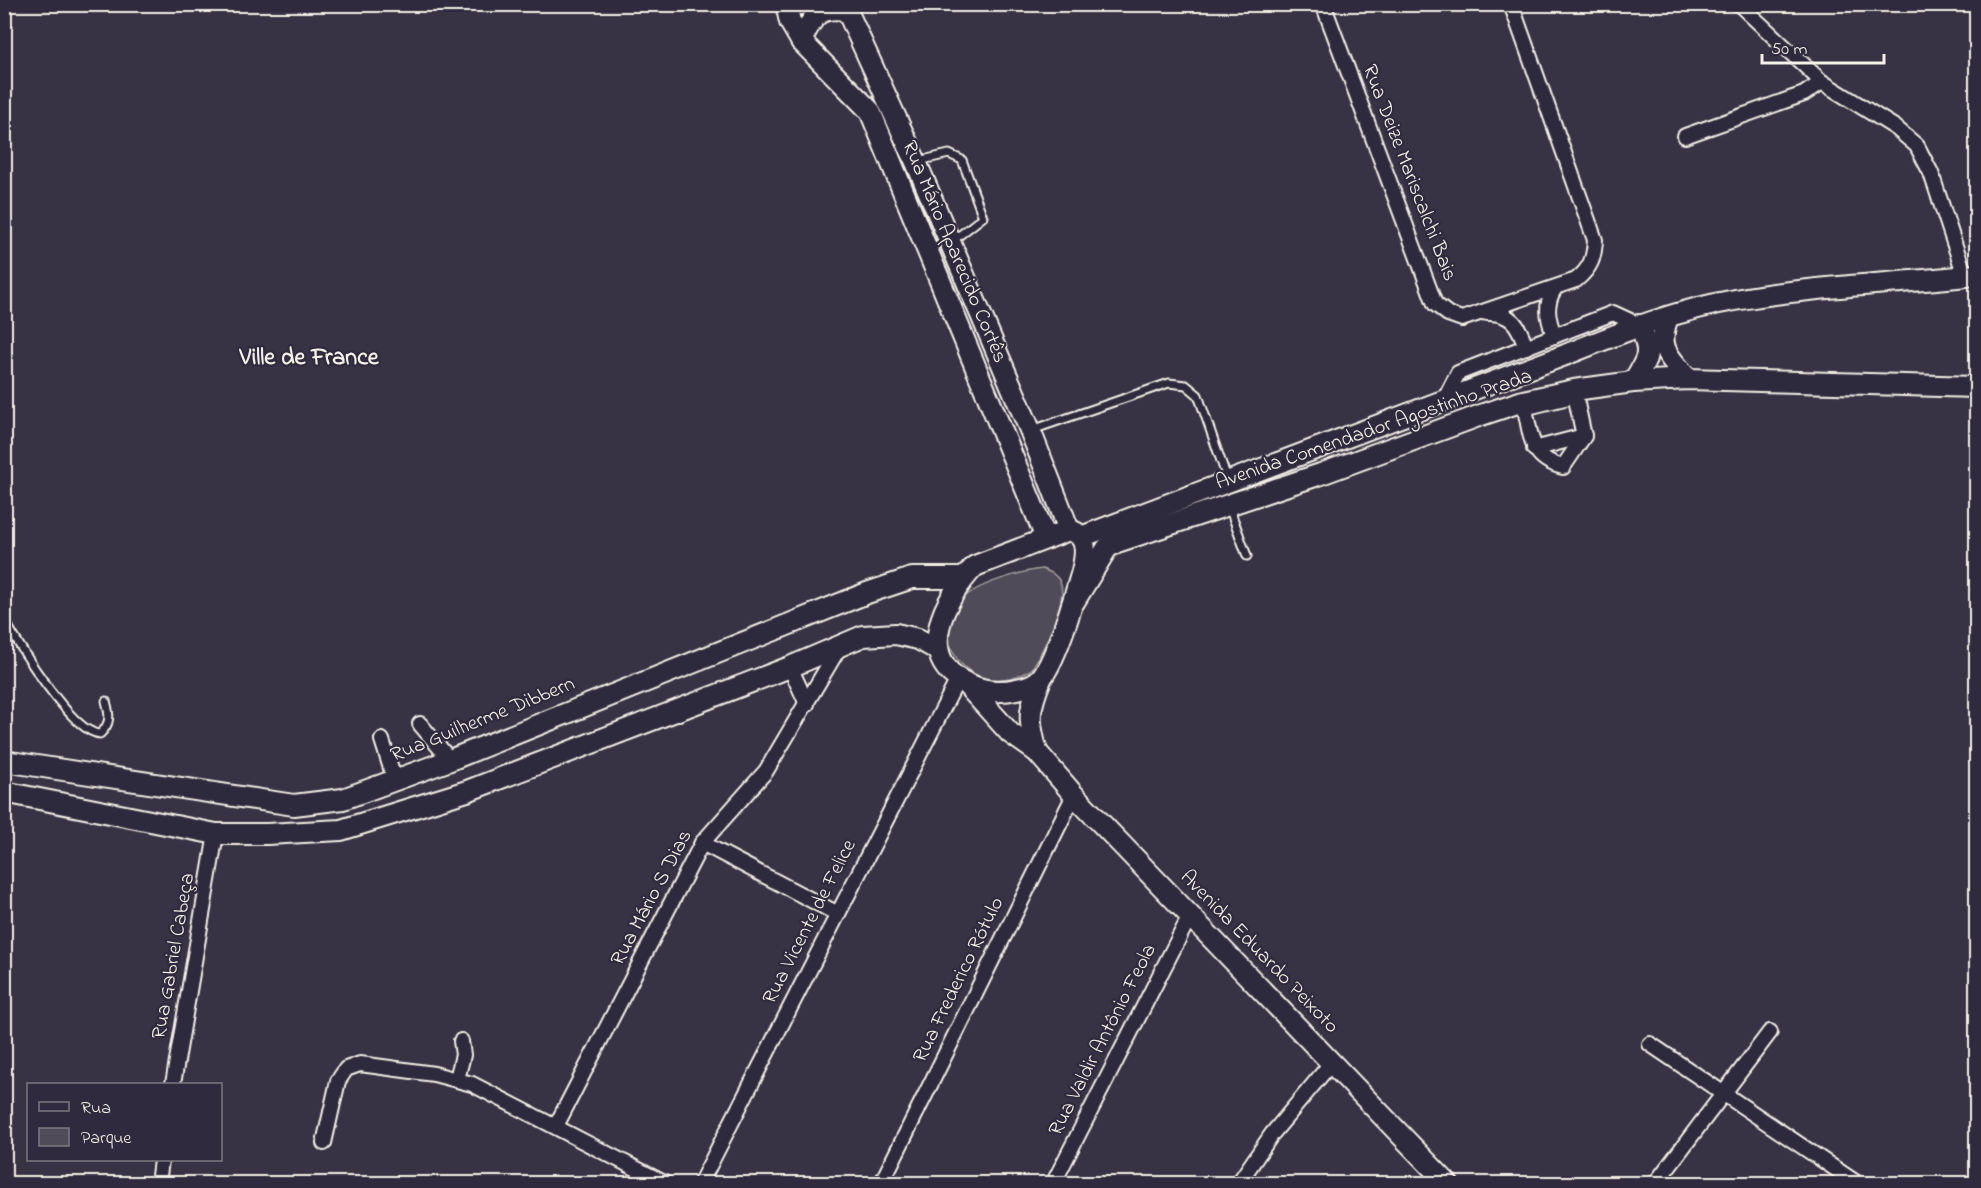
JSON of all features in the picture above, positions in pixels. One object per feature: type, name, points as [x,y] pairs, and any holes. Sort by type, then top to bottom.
[{"type":"main road","name":"Rua Mário Aparecido Cortês","points":[[786,4],[790,22],[801,41],[870,111],[1046,538]]},
{"type":"main road","name":"Rua Mário Aparecido Cortês","points":[[845,7],[916,162],[1075,533],[1085,546],[1085,556],[1074,602]]},
{"type":"main road","points":[[801,41],[810,21],[818,13],[831,8],[845,7]]},
{"type":"main road","name":"Avenida Comendador Agostinho Prada","points":[[963,578],[975,566],[1046,538],[1075,533],[1229,483],[1639,325],[1732,300],[1788,292],[1971,276]]},
{"type":"main road","points":[[1668,317],[1661,335],[1663,346],[1688,379]]},
{"type":"main road","points":[[1633,382],[1646,362],[1648,351],[1648,344],[1639,325]]},
{"type":"main road","name":"Avenida Comendador Agostinho Prada","points":[[1074,602],[1107,548],[1117,542],[1525,406],[1633,382],[1688,379],[1977,387]]},
{"type":"main road","name":"Rua Guilherme Dibbern","points":[[4,761],[294,806],[343,798],[450,760],[867,593],[912,578],[963,578]]},
{"type":"main road","points":[[4,792],[216,834],[341,830],[413,809],[790,667],[863,636],[896,634],[918,639],[938,650],[940,618],[963,578]]},
{"type":"main road","name":"Avenida Eduardo Peixoto","points":[[1037,752],[1031,728],[1030,707],[1074,602]]},
{"type":"main road","name":"Avenida Eduardo Peixoto","points":[[938,650],[943,663],[1010,733],[1037,752],[1074,795],[1333,1061],[1444,1182]]},
{"type":"main road","points":[[961,681],[982,691],[1004,692],[1023,688],[1041,679]]},
{"type":"street","name":"Rua Deize Mariscalchi Bais","points":[[1323,4],[1435,304],[1448,314],[1462,319],[1576,280],[1587,272],[1594,259],[1595,240],[1511,4]]},
{"type":"street","points":[[1739,4],[1822,82],[1896,128],[1917,146],[1931,173],[1971,276]]},
{"type":"street","points":[[1685,136],[1804,94],[1822,82]]},
{"type":"street","points":[[1554,336],[1548,317],[1547,303],[1555,288]]},
{"type":"street","name":"Rua Deize Mariscalchi Bais","points":[[1485,313],[1505,316],[1520,326],[1526,347]]},
{"type":"street","points":[[1444,400],[1458,373],[1613,313],[1639,325]]},
{"type":"street","points":[[1525,406],[1534,448],[1547,463],[1563,467],[1584,436],[1575,395]]},
{"type":"street","points":[[1534,448],[1584,436]]},
{"type":"street","name":"Rua Mário S Dias","points":[[556,1126],[702,843],[766,771],[840,646]]},
{"type":"street","points":[[790,667],[807,704]]},
{"type":"street","name":"Rua Vicente de Felice","points":[[700,1184],[838,914],[961,681]]},
{"type":"street","points":[[420,724],[450,760]]},
{"type":"street","points":[[382,740],[395,781]]},
{"type":"street","name":"Rua Frederico Rótulo","points":[[881,1184],[1074,795]]},
{"type":"street","name":"Rua Gabriel Cabeça","points":[[173,1083],[216,834]]},
{"type":"street","points":[[702,843],[838,914]]},
{"type":"street","name":"Rua Valdir Antônio Feola","points":[[1053,1184],[1190,916]]},
{"type":"street","points":[[1655,1184],[1770,1032]]},
{"type":"street","points":[[457,1079],[463,1055],[461,1041]]},
{"type":"street","points":[[1650,1044],[1858,1184]]},
{"type":"street","points":[[1238,1184],[1272,1134],[1333,1061]]},
{"type":"street","points":[[324,1143],[338,1081],[346,1069],[360,1064],[457,1079],[556,1126],[666,1184]]},
{"type":"street","points":[[158,1184],[161,1161]]},
{"type":"lane","points":[[916,162],[949,154],[963,160],[983,217],[950,243]]},
{"type":"lane","points":[[1030,430],[1169,383],[1186,385],[1198,395],[1229,483]]},
{"type":"lane","points":[[1228,506],[1247,556]]},
{"type":"lane","points":[[4,619],[20,648],[38,673],[73,717],[92,734],[100,734],[107,728],[110,716],[106,701]]},
{"type":"green space","points":[[1042,569],[1059,579],[1062,590],[1061,601],[1053,626],[1032,669],[1014,677],[991,679],[980,676],[962,665],[951,647],[949,637],[955,610],[965,597],[990,583]]},
{"type":"district","name":"Ville de France","points":[[309,358]]}]
